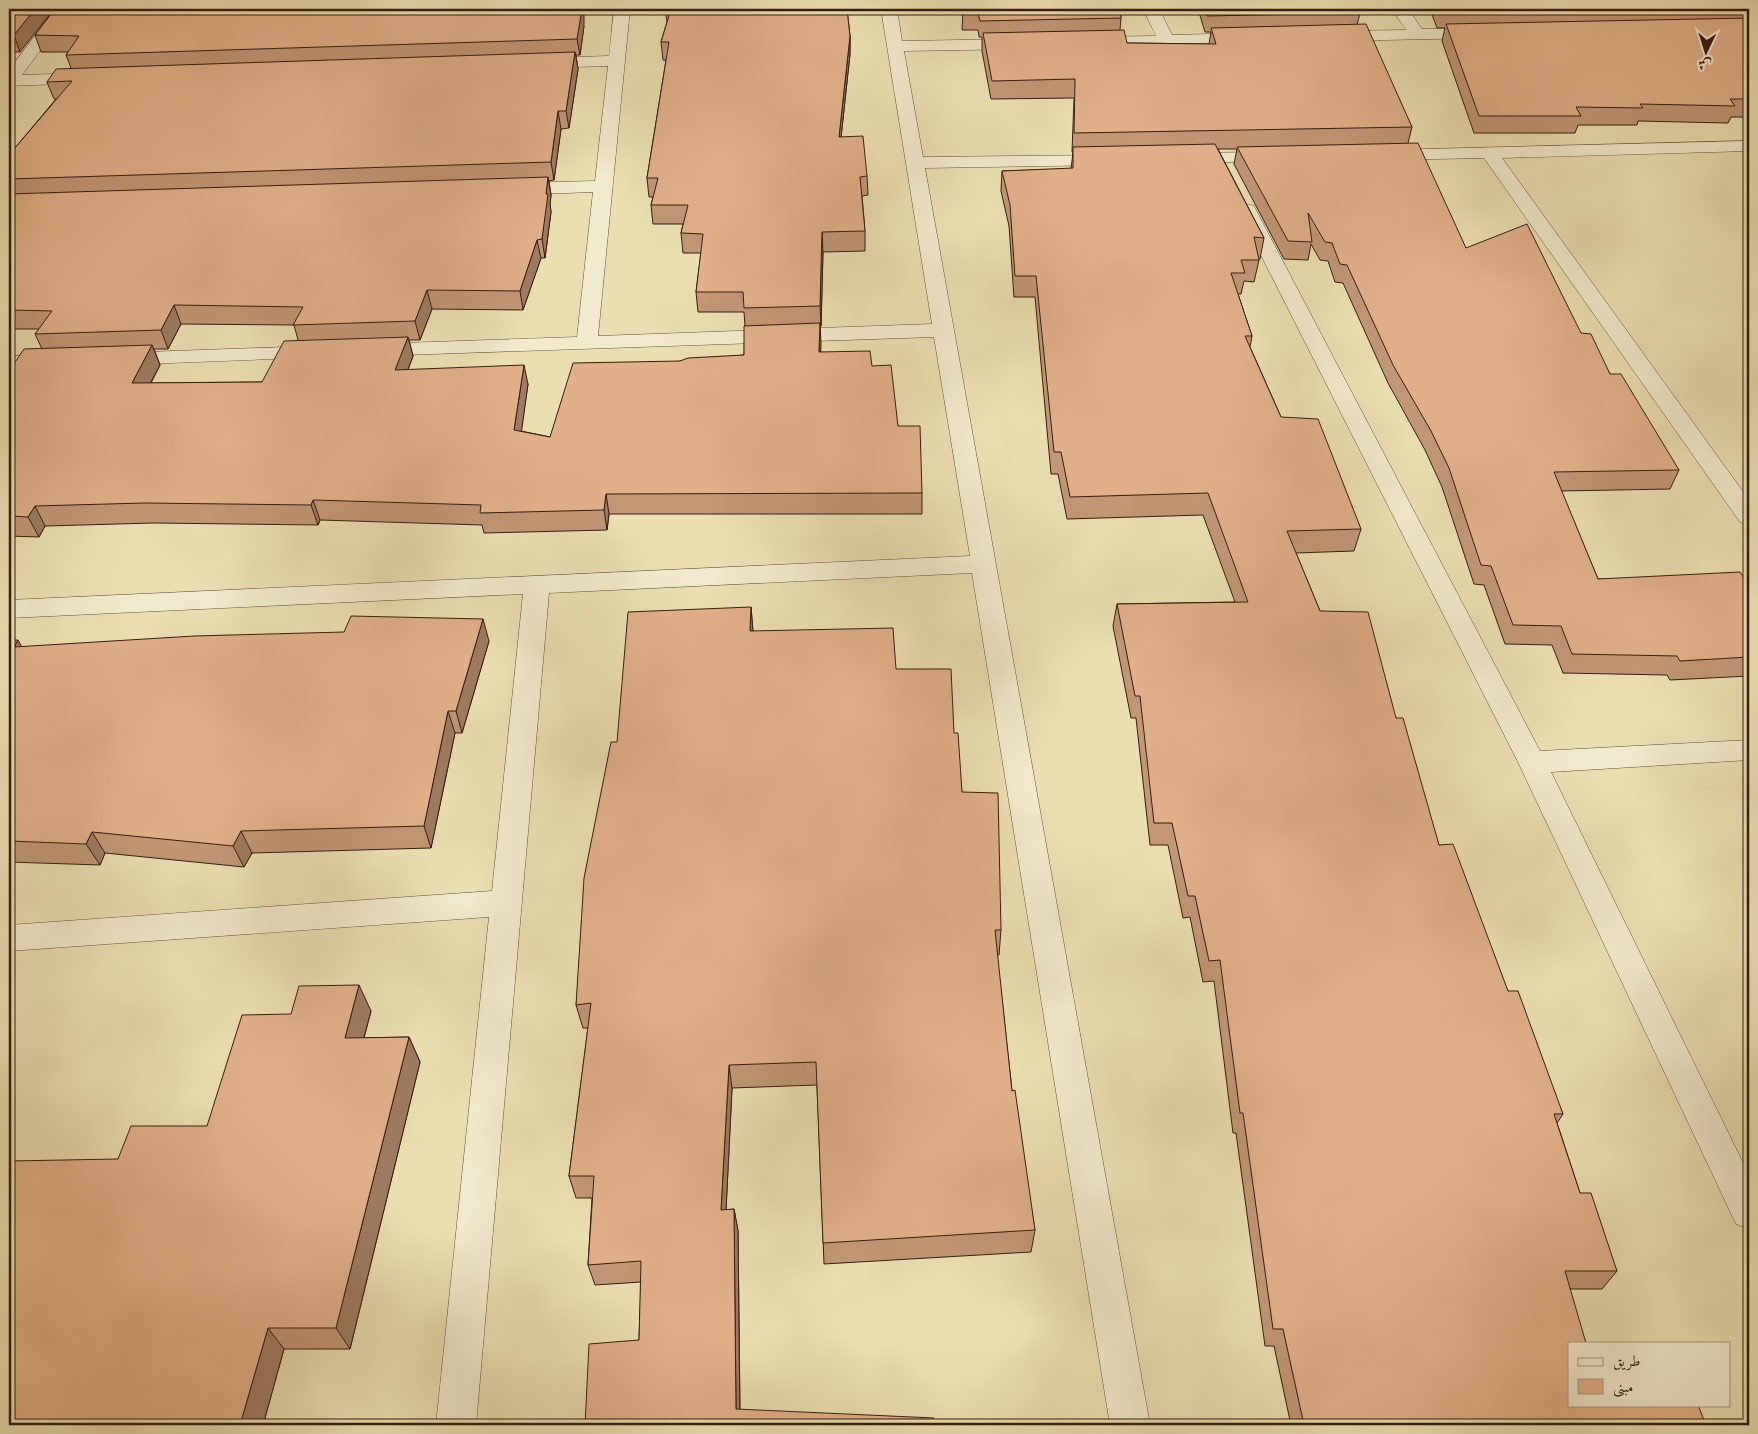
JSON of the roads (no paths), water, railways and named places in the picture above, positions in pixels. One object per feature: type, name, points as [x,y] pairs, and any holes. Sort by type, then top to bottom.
[{"type":"street","points":[[9,81],[63,9]]},
{"type":"street","points":[[587,342],[622,9]]},
{"type":"street","points":[[889,9],[1130,1425]]},
{"type":"street","points":[[1151,9],[1166,40]]},
{"type":"street","points":[[1400,9],[1418,35]]},
{"type":"street","points":[[1321,37],[1496,33]]},
{"type":"street","points":[[1070,42],[1263,38]]},
{"type":"street","points":[[896,46],[1031,43]]},
{"type":"street","points":[[527,64],[616,61]]},
{"type":"street","points":[[9,81],[99,78]]},
{"type":"street","points":[[1374,155],[1749,146]]},
{"type":"street","points":[[1490,153],[1749,517]]},
{"type":"street","points":[[1171,159],[1287,156]]},
{"type":"street","points":[[1220,158],[1532,762],[1749,1212]]},
{"type":"street","points":[[915,163],[1122,160]]},
{"type":"street","points":[[495,189],[604,186]]},
{"type":"street","points":[[98,359],[944,330]]},
{"type":"street","points":[[9,362],[69,360]]},
{"type":"street","points":[[1722,478],[1749,477]]},
{"type":"street","points":[[9,608],[984,564]]},
{"type":"street","points":[[456,1425],[537,583]]},
{"type":"street","points":[[1532,762],[1749,750]]},
{"type":"street","points":[[9,938],[506,903]]}]
